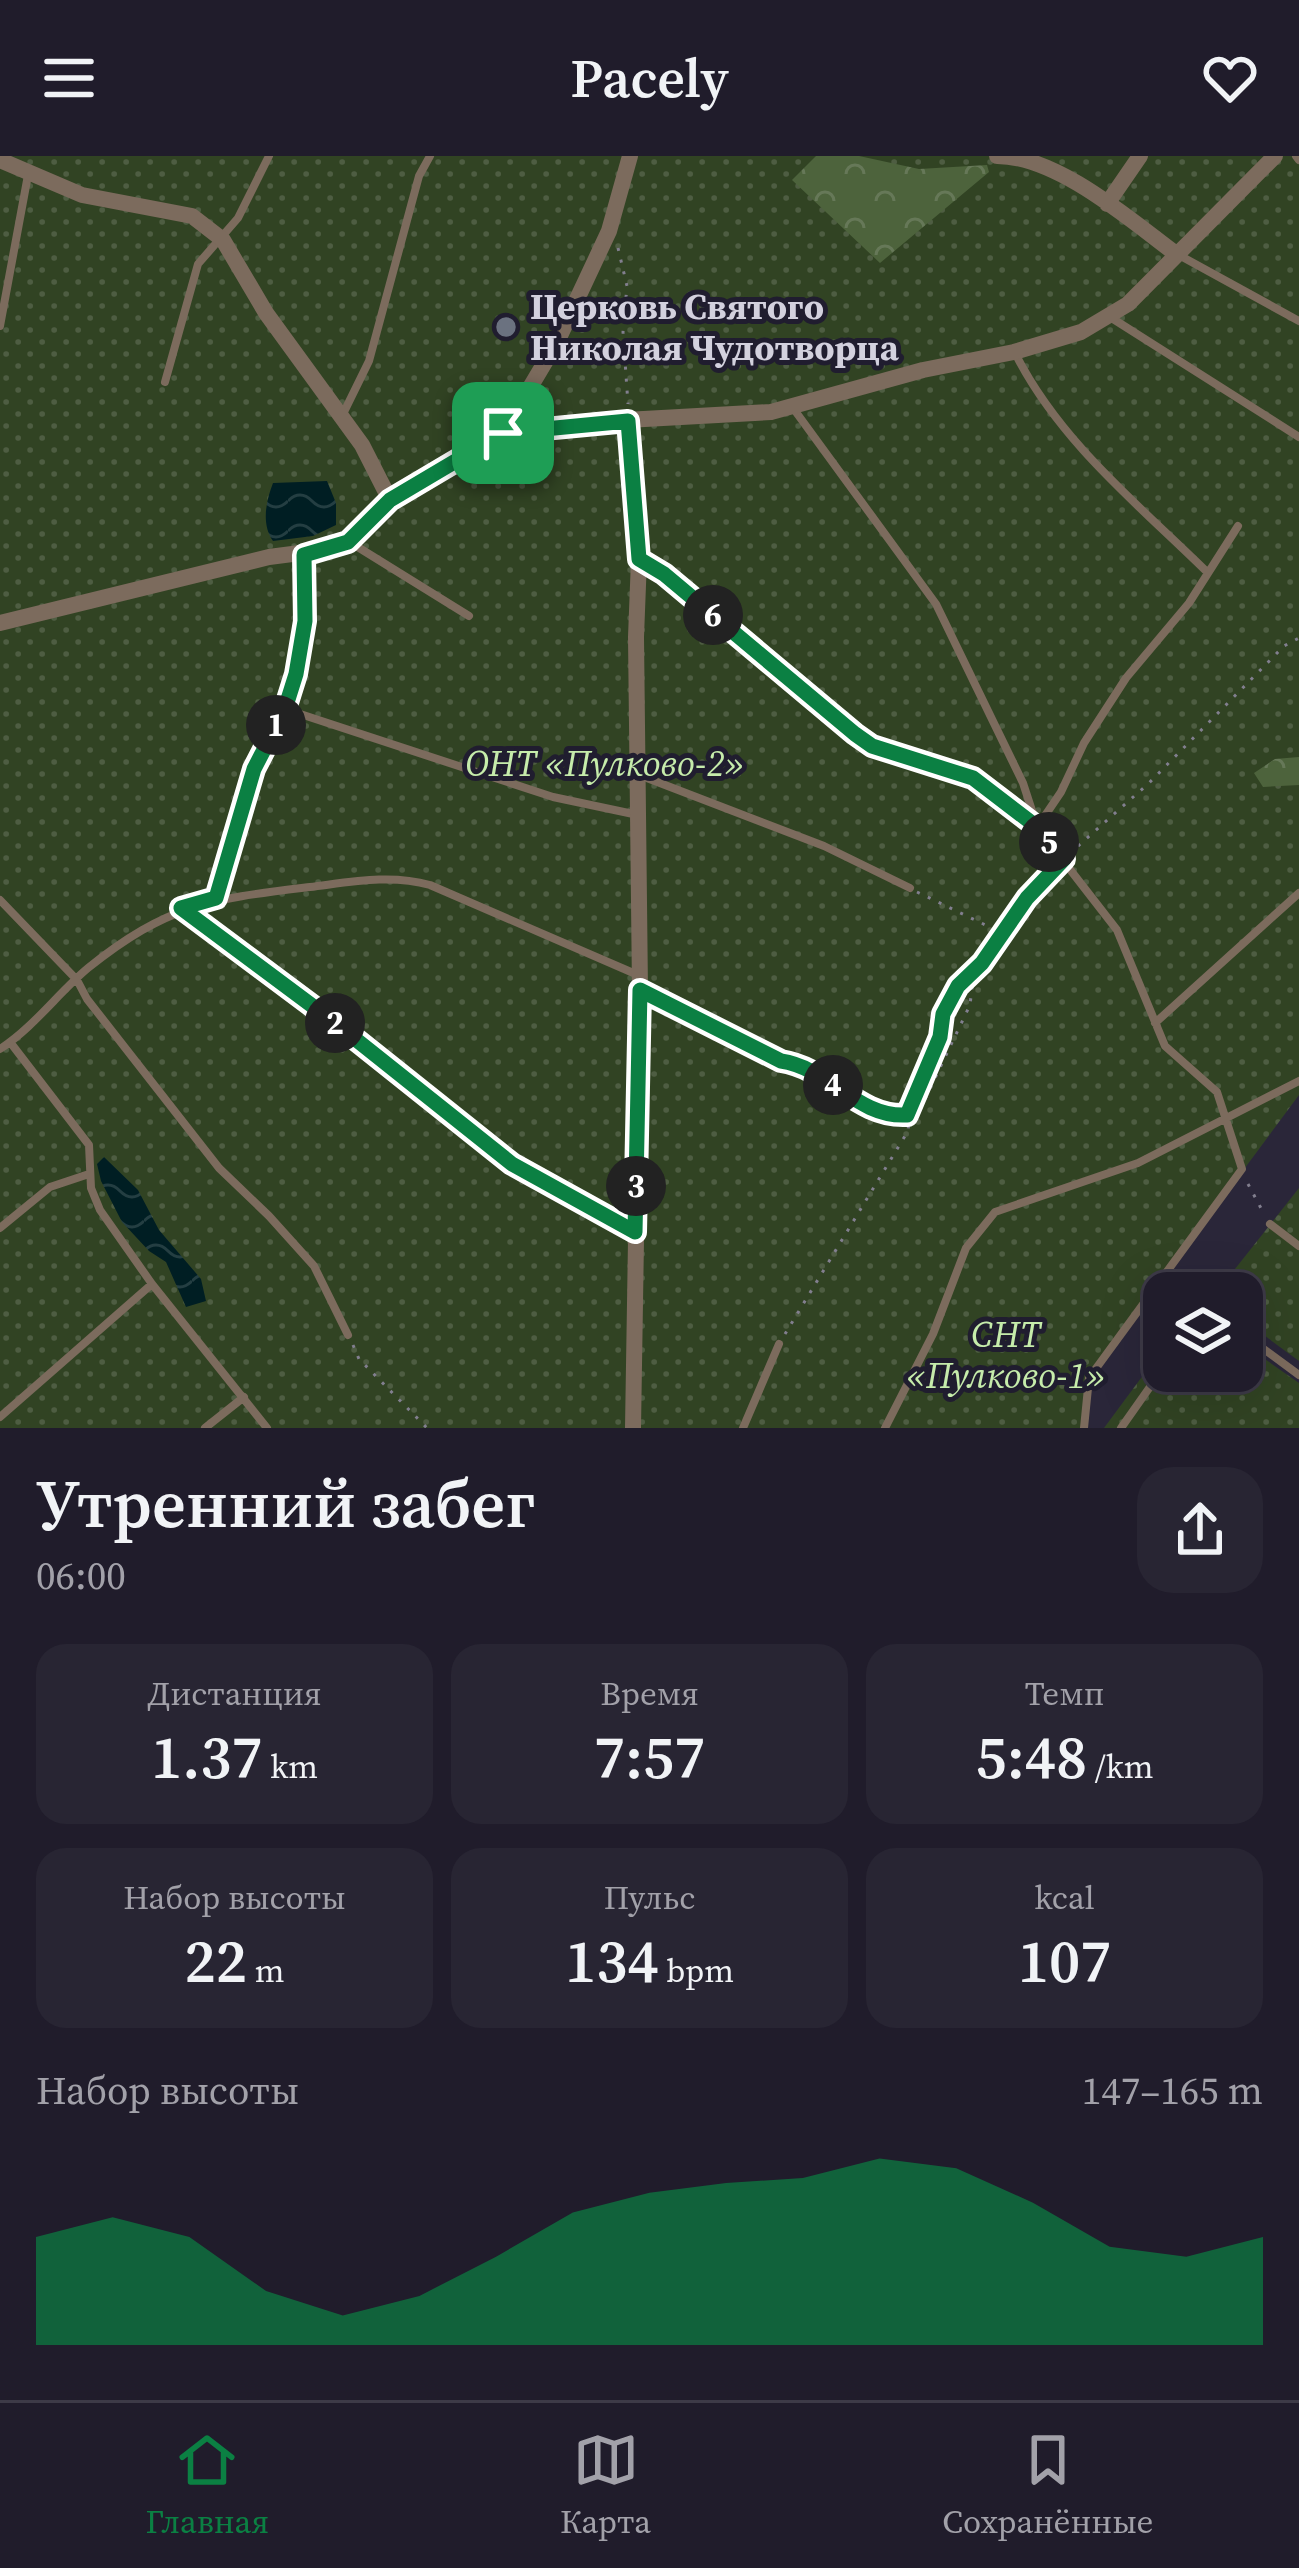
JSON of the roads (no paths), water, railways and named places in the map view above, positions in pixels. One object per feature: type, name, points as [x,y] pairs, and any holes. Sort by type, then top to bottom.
[{"type":"street","points":[[503,433],[557,342],[609,230],[630,156]]},
{"type":"street","points":[[997,156],[1015,156],[1044,166],[1176,254]]},
{"type":"street","points":[[1107,204],[1140,156]]},
{"type":"street","points":[[0,623],[269,556],[304,555],[348,542],[390,500],[503,433],[793,408],[1081,332],[1110,316],[1151,282],[1275,156]]},
{"type":"street","points":[[0,160],[82,195],[192,216],[219,237],[266,314],[362,445],[390,500]]},
{"type":"street","points":[[628,421],[639,559],[640,983],[633,1428]]},
{"type":"lane","points":[[165,382],[198,264],[238,218],[268,156]]},
{"type":"lane","points":[[342,416],[369,361],[419,176],[430,156]]},
{"type":"lane","points":[[0,326],[28,175]]},
{"type":"lane","points":[[1176,254],[1299,321]]},
{"type":"lane","points":[[1110,316],[1299,437]]},
{"type":"lane","points":[[1014,352],[1030,384],[1082,450],[1208,573]]},
{"type":"lane","points":[[793,408],[936,604],[1023,783],[1037,827]]},
{"type":"lane","points":[[1037,827],[1126,678],[1190,603],[1238,526]]},
{"type":"lane","points":[[348,542],[469,616]]},
{"type":"lane","points":[[304,555],[305,621],[285,709],[554,797],[638,815]]},
{"type":"lane","points":[[639,559],[664,574],[872,746],[973,778],[1037,827],[1117,930],[1165,1046],[1217,1092],[1241,1169],[1089,1378],[1084,1428]]},
{"type":"lane","points":[[638,774],[824,846],[910,888]]},
{"type":"lane","points":[[0,1049],[84,971],[181,908],[216,898],[385,878],[414,880],[455,893],[640,983],[781,1061]]},
{"type":"lane","points":[[1155,1023],[1299,893]]},
{"type":"lane","points":[[0,900],[77,980],[219,1168],[314,1266],[348,1335]]},
{"type":"lane","points":[[181,908],[512,1164],[635,1232]]},
{"type":"lane","points":[[10,1042],[88,1145],[88,1174],[100,1210],[152,1284],[267,1428]]},
{"type":"lane","points":[[885,1428],[933,1334],[966,1249],[995,1212],[1138,1162],[1299,1081]]},
{"type":"lane","points":[[0,1228],[50,1187],[88,1174]]},
{"type":"lane","points":[[1270,1224],[1299,1246]]},
{"type":"lane","points":[[0,1417],[152,1284]]},
{"type":"lane","points":[[743,1428],[779,1344]]},
{"type":"lane","points":[[1263,1348],[1299,1375]]},
{"type":"lane","points":[[1121,1428],[1146,1392]]},
{"type":"lane","points":[[205,1428],[244,1397]]},
{"type":"water","points":[[327,481],[336,503],[336,525],[313,536],[273,541],[266,512],[273,483]]},
{"type":"water","points":[[104,1157],[138,1190],[159,1230],[201,1279],[206,1301],[186,1307],[166,1262],[122,1222],[101,1181],[97,1164]]},
{"type":"place","name":"Церковь Святого Николая Чудотворца","points":[[506,327]]},
{"type":"park label","name":"ОНТ «Пулково-2»","points":[[605,763]]},
{"type":"park label","name":"СНТ «Пулково-1»","points":[[1006,1354]]}]
